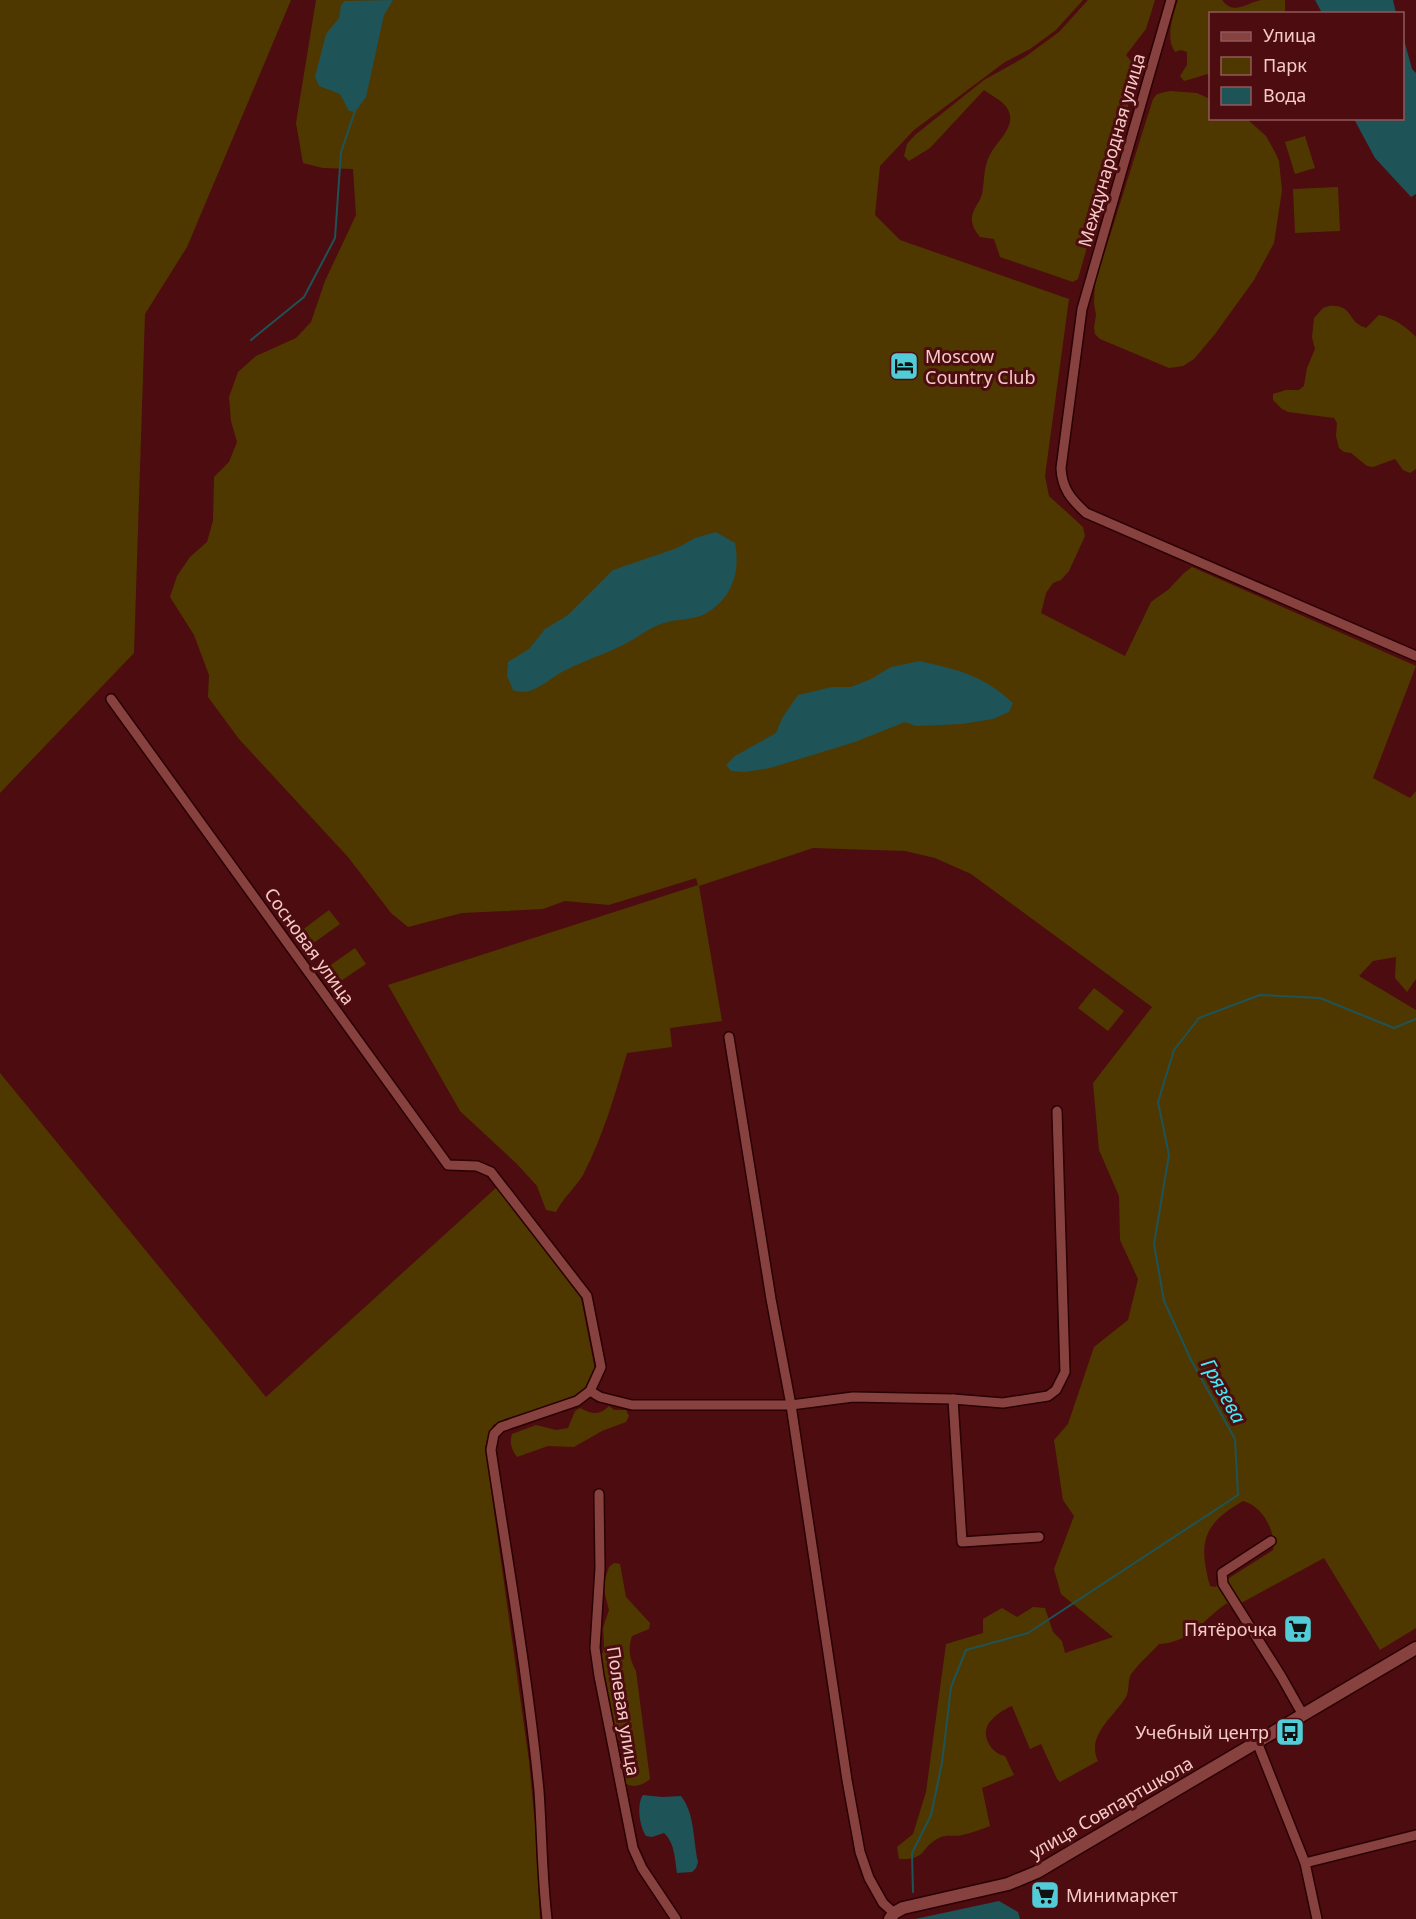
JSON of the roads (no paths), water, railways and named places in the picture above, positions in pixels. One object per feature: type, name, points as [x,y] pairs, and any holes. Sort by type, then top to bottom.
[{"type":"street","name":"Международная улица","points":[[1171,0],[1082,309],[1061,468],[1062,480],[1068,496],[1086,513],[1416,656]]},
{"type":"street","name":"Сосновая улица","points":[[111,699],[448,1165],[477,1166],[491,1172],[587,1296],[601,1367],[590,1391]]},
{"type":"street","points":[[729,1037],[771,1299],[791,1405],[847,1780],[860,1852],[869,1878],[892,1916]]},
{"type":"street","points":[[547,1919],[543,1886],[539,1792],[521,1647],[491,1450],[494,1434],[501,1427],[577,1401],[590,1391],[600,1397],[632,1405],[791,1405],[852,1397],[953,1399],[1003,1403],[1048,1396],[1056,1390],[1065,1372],[1057,1111]]},
{"type":"street","points":[[953,1399],[962,1542],[1039,1537]]},
{"type":"street","name":"Полевая улица","points":[[599,1494],[600,1568],[595,1648],[599,1676],[633,1848],[642,1868],[676,1919]]},
{"type":"street","points":[[1271,1541],[1222,1573],[1223,1584],[1303,1715]]},
{"type":"street","name":"улица Совпартшкола","points":[[892,1916],[903,1908],[1008,1884],[1053,1863],[1416,1648]]},
{"type":"street","points":[[1257,1742],[1305,1863],[1317,1919]]},
{"type":"street","points":[[1305,1863],[1416,1835]]},
{"type":"water","points":[[393,0],[384,15],[366,97],[355,112],[349,111],[340,94],[319,86],[315,77],[326,34],[339,18],[341,5],[345,1]]},
{"type":"water","points":[[1315,0],[1393,0],[1396,12],[1321,12]]},
{"type":"water","points":[[1404,40],[1412,69],[1416,73],[1416,194],[1411,197],[1375,158],[1355,120],[1404,120]]},
{"type":"water","points":[[716,532],[735,543],[737,562],[730,589],[718,605],[705,614],[656,626],[630,642],[566,670],[534,689],[520,692],[513,690],[507,676],[508,662],[529,649],[545,629],[568,615],[613,570]]},
{"type":"water","points":[[920,661],[970,675],[991,686],[1013,703],[1009,712],[993,719],[962,724],[916,726],[905,722],[855,742],[770,768],[745,772],[731,771],[726,765],[735,756],[776,733],[782,718],[798,695],[832,687],[851,687],[891,667]]},
{"type":"water","points":[[643,1795],[681,1796],[686,1803],[698,1862],[692,1872],[677,1873],[672,1847],[664,1833],[652,1837],[646,1836],[640,1816]]},
{"type":"water","points":[[999,1901],[1018,1912],[1020,1919],[915,1919]]},
{"type":"waterway","points":[[251,340],[304,297],[335,238],[341,152],[355,111]]},
{"type":"waterway","name":"Грязева","points":[[913,1892],[912,1853],[931,1815],[942,1763],[951,1687],[966,1650],[1028,1633],[1238,1495],[1235,1439],[1191,1360],[1164,1301],[1154,1244],[1169,1155],[1158,1102],[1174,1050],[1199,1018],[1260,995],[1320,998],[1394,1028],[1416,1019]]},
{"type":"place","name":"Moscow Country Club","points":[[904,366]]},
{"type":"place","name":"Пятёрочка","points":[[1298,1629]]},
{"type":"place","name":"Учебный центр","points":[[1290,1732]]},
{"type":"place","name":"Минимаркет","points":[[1045,1895]]}]
